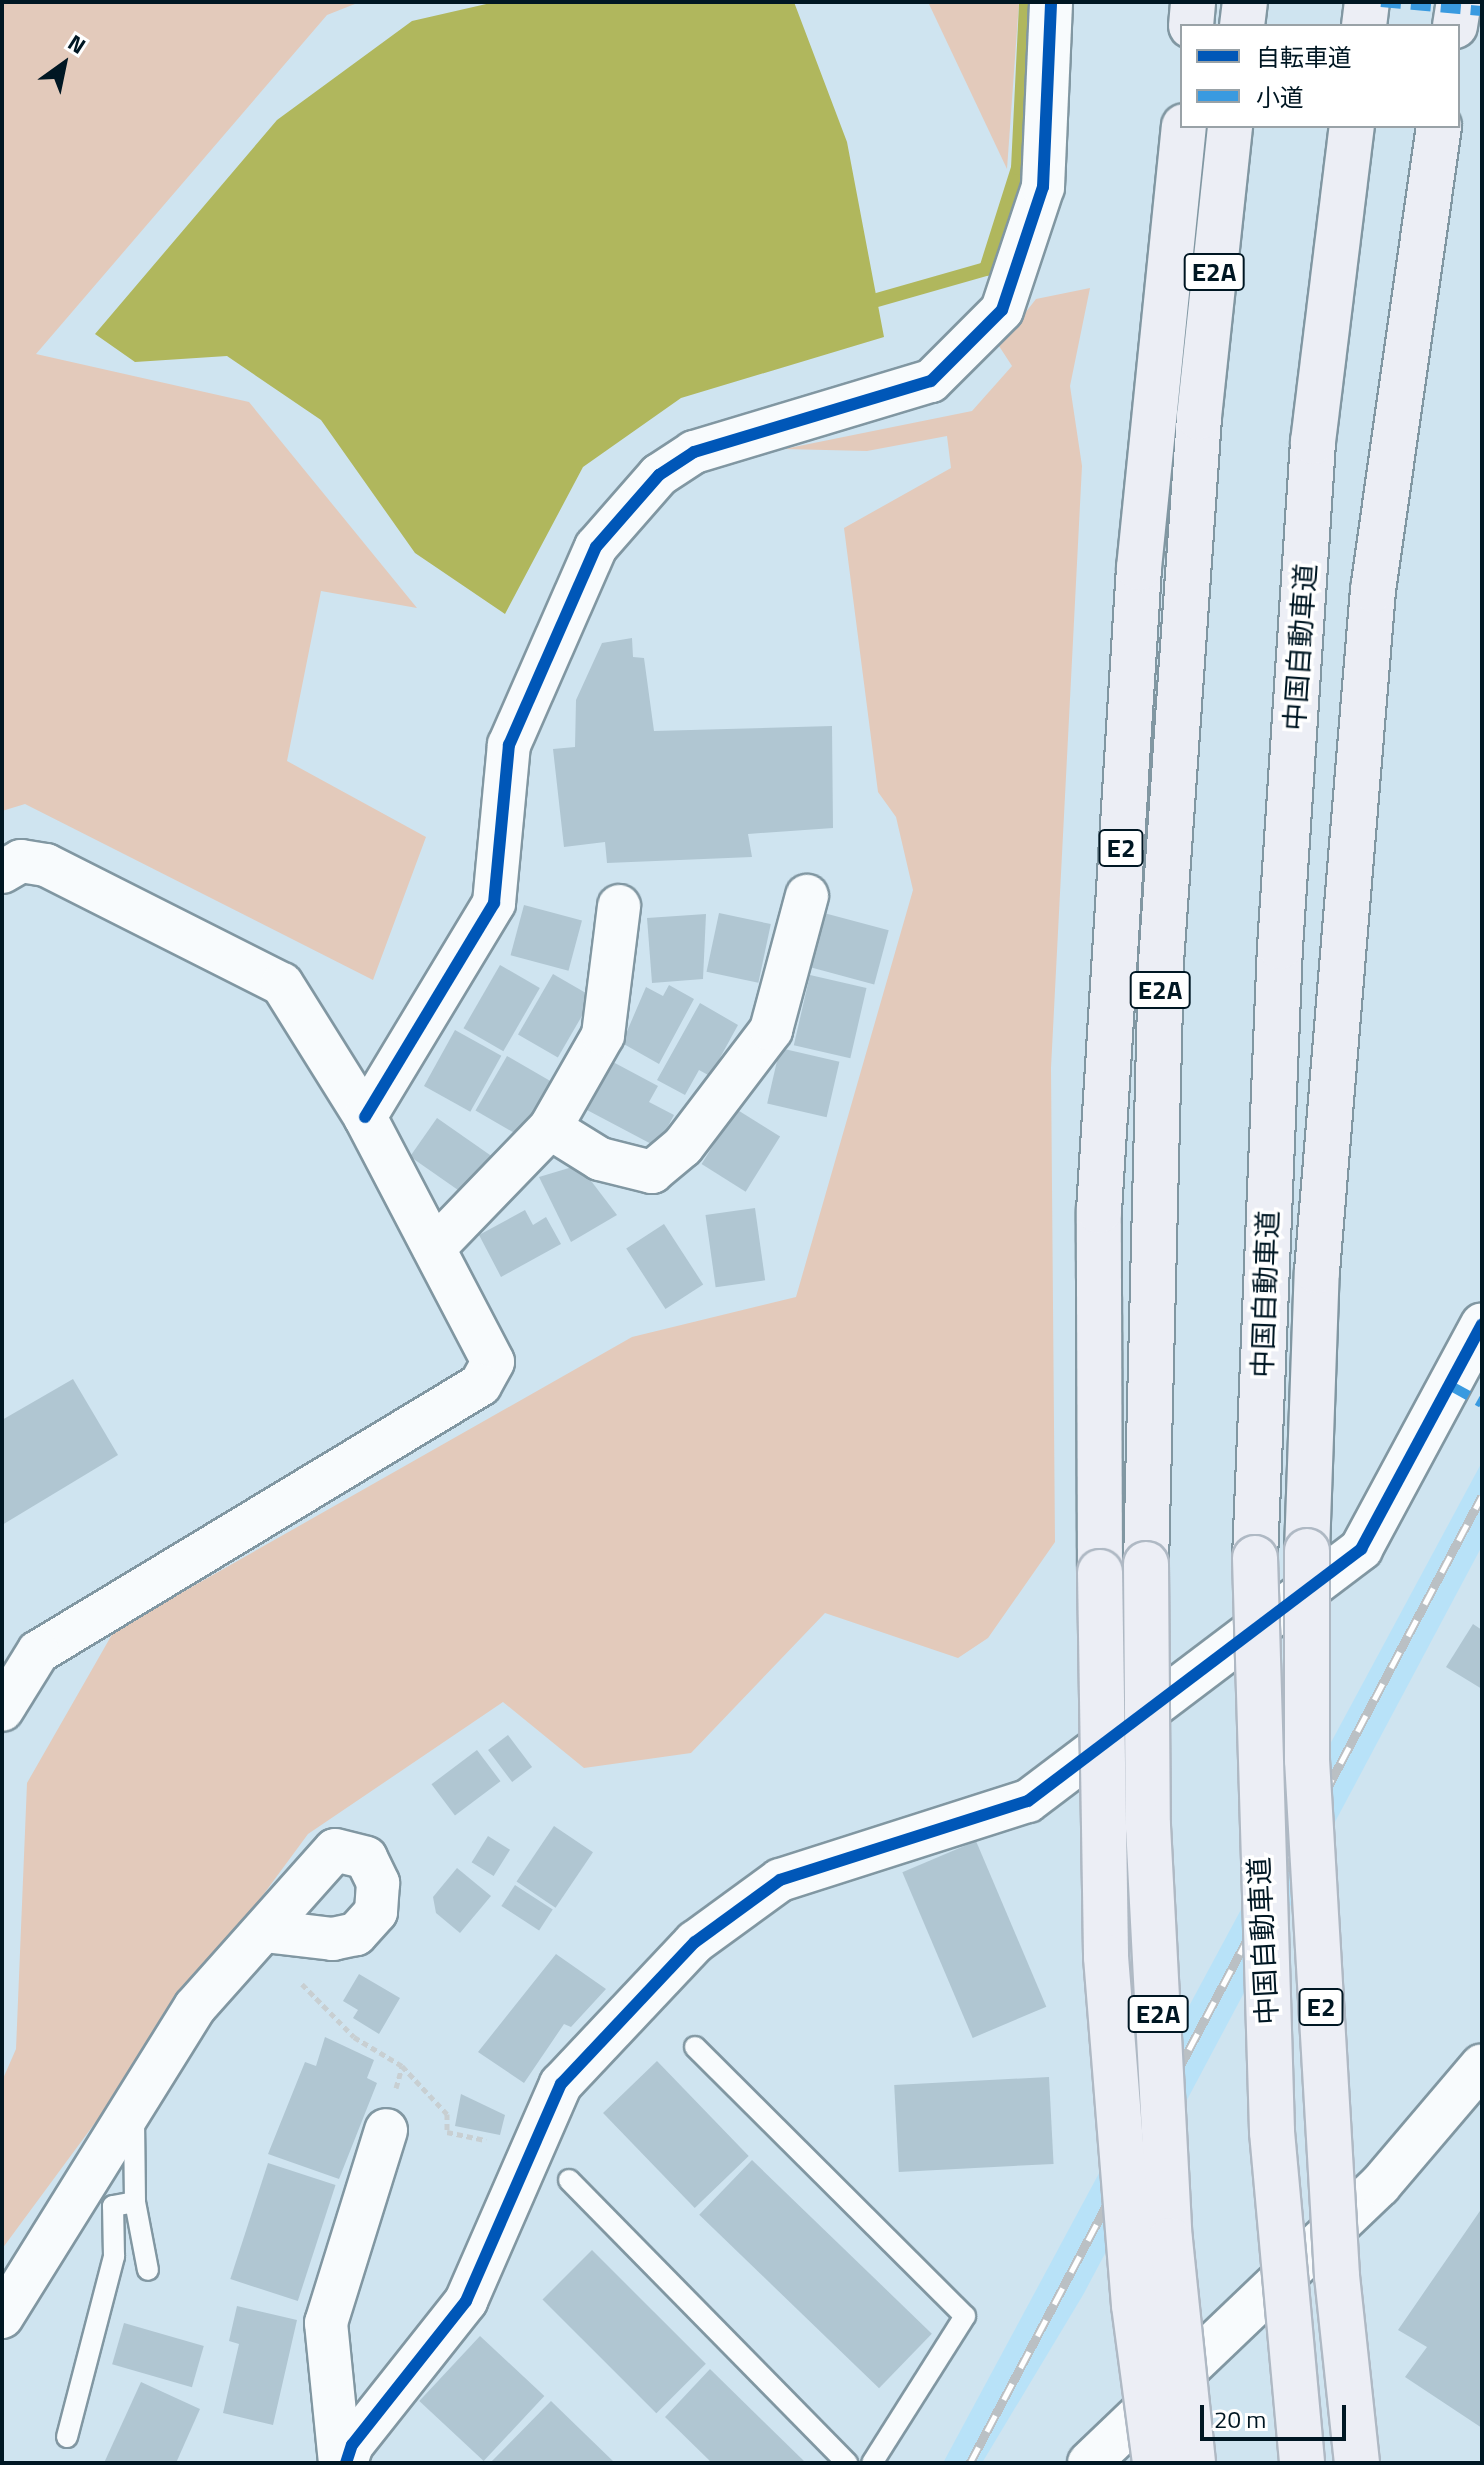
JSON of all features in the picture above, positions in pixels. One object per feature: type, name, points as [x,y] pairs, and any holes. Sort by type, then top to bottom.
[{"type":"highway","points":[[1191,24],[1193,2]]},
{"type":"highway","points":[[1242,24],[1245,2]]},
{"type":"highway","points":[[1364,24],[1367,2]]},
{"type":"highway","points":[[1455,24],[1459,2]]},
{"type":"highway","name":"E2","points":[[1155,2463],[1134,2305],[1106,1957],[1099,1211],[1139,568],[1184,128]]},
{"type":"highway","name":"E2A","points":[[1193,2463],[1170,2240],[1151,1874],[1146,1564],[1161,962],[1199,417],[1230,128]]},
{"type":"highway","name":"中国自動車道","points":[[1302,2463],[1271,2116],[1255,1558],[1280,947],[1310,489],[1352,128]]},
{"type":"highway","name":"E2","points":[[1357,2463],[1337,2276],[1308,1776],[1307,1551],[1317,1271],[1373,590],[1439,128]]},
{"type":"street","points":[[365,1117],[494,903],[509,745],[596,547],[659,475],[694,452],[931,381],[1002,310],[1043,187],[1051,2]]},
{"type":"street","points":[[2,872],[21,861],[46,865],[282,984],[365,1117],[493,1362],[480,1385],[38,1652],[2,1710]]},
{"type":"street","points":[[550,1128],[600,1159],[652,1172],[683,1146],[771,1030],[807,896]]},
{"type":"street","points":[[434,1248],[550,1128],[603,1035],[619,906]]},
{"type":"street","points":[[346,2463],[352,2445],[466,2301],[561,2084],[695,1942],[780,1880],[1028,1801],[1361,1549],[1482,1324]]},
{"type":"street","points":[[2,2317],[195,2007],[266,1931]]},
{"type":"street","points":[[1089,2463],[1380,2185],[1482,2065]]},
{"type":"street","points":[[340,2463],[326,2323],[386,2130]]},
{"type":"lane","points":[[695,2047],[965,2316],[872,2463]]},
{"type":"lane","points":[[135,2104],[135,2202],[148,2270]]},
{"type":"lane","points":[[569,2180],[847,2463]]},
{"type":"lane","points":[[67,2437],[114,2256],[113,2206],[135,2202]]},
{"type":"path","points":[[266,1931],[288,1971],[447,2114],[447,2132],[531,2155]]},
{"type":"shaded area","points":[[2,2],[360,2],[327,15],[36,354],[249,402],[417,608],[321,591],[287,761],[426,837],[373,980],[25,804],[2,811]]},
{"type":"shaded area","points":[[495,2],[794,2],[847,142],[884,337],[681,398],[583,467],[505,614],[415,553],[321,420],[227,356],[135,362],[95,334],[277,120],[412,21]]},
{"type":"shaded area","points":[[928,2],[1019,2],[1007,169]]},
{"type":"shaded area","points":[[1090,288],[1070,386],[1082,466],[1051,1068],[1055,1542],[988,1638],[958,1658],[825,1613],[691,1753],[584,1768],[503,1702],[308,1834],[2,2249],[2,2081],[16,2049],[27,1783],[114,1631],[632,1337],[796,1297],[913,890],[896,817],[878,792],[844,528],[951,468],[947,436],[867,451],[784,449],[972,411],[1012,366],[999,346],[1036,299]]},
{"type":"shaded area","points":[[1482,1462],[1482,1546],[1083,2295],[982,2463],[943,2463]]},
{"type":"building","points":[[632,638],[633,657],[644,658],[654,731],[832,726],[833,828],[748,834],[752,857],[607,863],[605,842],[564,847],[553,749],[575,747],[576,700],[602,643]]},
{"type":"building","points":[[524,905],[582,921],[568,971],[511,955]]},
{"type":"building","points":[[719,913],[771,924],[758,983],[707,972]]},
{"type":"building","points":[[824,913],[889,930],[874,984],[810,967]]},
{"type":"building","points":[[706,914],[703,979],[652,983],[647,918]]},
{"type":"building","points":[[500,965],[540,988],[503,1051],[464,1028]]},
{"type":"building","points":[[553,974],[593,997],[558,1058],[518,1035]]},
{"type":"building","points":[[810,975],[867,988],[850,1058],[794,1045]]},
{"type":"building","points":[[669,985],[694,999],[659,1064],[622,1043],[646,987],[663,996]]},
{"type":"building","points":[[700,1003],[738,1025],[710,1076],[699,1070],[685,1095],[657,1080]]},
{"type":"building","points":[[455,1030],[501,1056],[470,1112],[424,1086]]},
{"type":"building","points":[[780,1048],[839,1062],[827,1117],[767,1104]]},
{"type":"building","points":[[507,1056],[554,1083],[522,1138],[476,1111]]},
{"type":"building","points":[[613,1062],[658,1086],[649,1102],[674,1115],[657,1147],[587,1110]]},
{"type":"building","points":[[736,1109],[780,1137],[746,1192],[702,1164]]},
{"type":"building","points":[[437,1118],[491,1156],[464,1194],[410,1157]]},
{"type":"building","points":[[579,1165],[617,1215],[571,1242],[539,1177]]},
{"type":"building","points":[[755,1208],[765,1280],[716,1287],[705,1215]]},
{"type":"building","points":[[525,1210],[533,1225],[546,1217],[561,1244],[501,1277],[479,1235]]},
{"type":"building","points":[[664,1224],[703,1284],[665,1309],[626,1249]]},
{"type":"building","points":[[73,1379],[118,1455],[2,1525],[2,1420]]},
{"type":"building","points":[[1473,1624],[1482,1630],[1482,1689],[1446,1667]]},
{"type":"building","points":[[508,1735],[532,1767],[512,1782],[488,1750]]},
{"type":"building","points":[[477,1750],[500,1781],[455,1815],[431,1784]]},
{"type":"building","points":[[554,1826],[593,1852],[555,1908],[517,1882]]},
{"type":"building","points":[[488,1836],[510,1850],[494,1876],[472,1862]]},
{"type":"building","points":[[976,1841],[1046,2007],[973,2038],[902,1872]]},
{"type":"building","points":[[457,1868],[491,1896],[460,1933],[436,1913],[433,1897]]},
{"type":"building","points":[[515,1885],[553,1910],[539,1930],[501,1906]]},
{"type":"building","points":[[556,1954],[606,1989],[571,2027],[564,2024],[524,2083],[478,2052]]},
{"type":"building","points":[[359,1974],[400,1998],[379,2034],[353,2018],[358,2010],[343,2001]]},
{"type":"building","points":[[325,2037],[374,2060],[367,2078],[377,2083],[339,2179],[268,2154],[305,2062],[316,2066]]},
{"type":"building","points":[[657,2061],[749,2156],[695,2208],[603,2113]]},
{"type":"building","points":[[1049,2077],[1054,2164],[899,2172],[894,2085]]},
{"type":"building","points":[[461,2094],[505,2115],[500,2135],[455,2126]]},
{"type":"building","points":[[752,2160],[932,2334],[879,2388],[699,2215]]},
{"type":"building","points":[[268,2163],[336,2185],[298,2301],[230,2279]]},
{"type":"building","points":[[1482,2208],[1482,2428],[1405,2377],[1427,2347],[1398,2330]]},
{"type":"building","points":[[592,2250],[706,2364],[656,2413],[543,2299]]},
{"type":"building","points":[[237,2306],[297,2320],[273,2425],[223,2413],[239,2344],[229,2341]]},
{"type":"building","points":[[124,2323],[204,2346],[192,2387],[112,2364]]},
{"type":"building","points":[[480,2336],[544,2396],[484,2461],[419,2401]]},
{"type":"building","points":[[710,2369],[806,2463],[712,2463],[665,2417]]},
{"type":"building","points":[[141,2382],[200,2409],[176,2463],[104,2463]]},
{"type":"building","points":[[551,2401],[615,2463],[490,2463]]},
{"type":"waterway","points":[[877,300],[986,269],[1018,168],[1026,2]]},
{"type":"railway","points":[[970,2463],[1482,1496]]},
{"type":"marked path","points":[[1381,2],[1482,11]]},
{"type":"marked path","points":[[1451,1386],[1482,1403]]},
{"type":"cycle path","points":[[365,1117],[494,903],[509,745],[596,547],[659,475],[694,452],[931,381],[1002,310],[1043,187],[1051,2]]},
{"type":"cycle path","points":[[346,2463],[352,2445],[466,2301],[561,2084],[695,1942],[780,1880],[1028,1801],[1361,1549],[1482,1324]]}]
